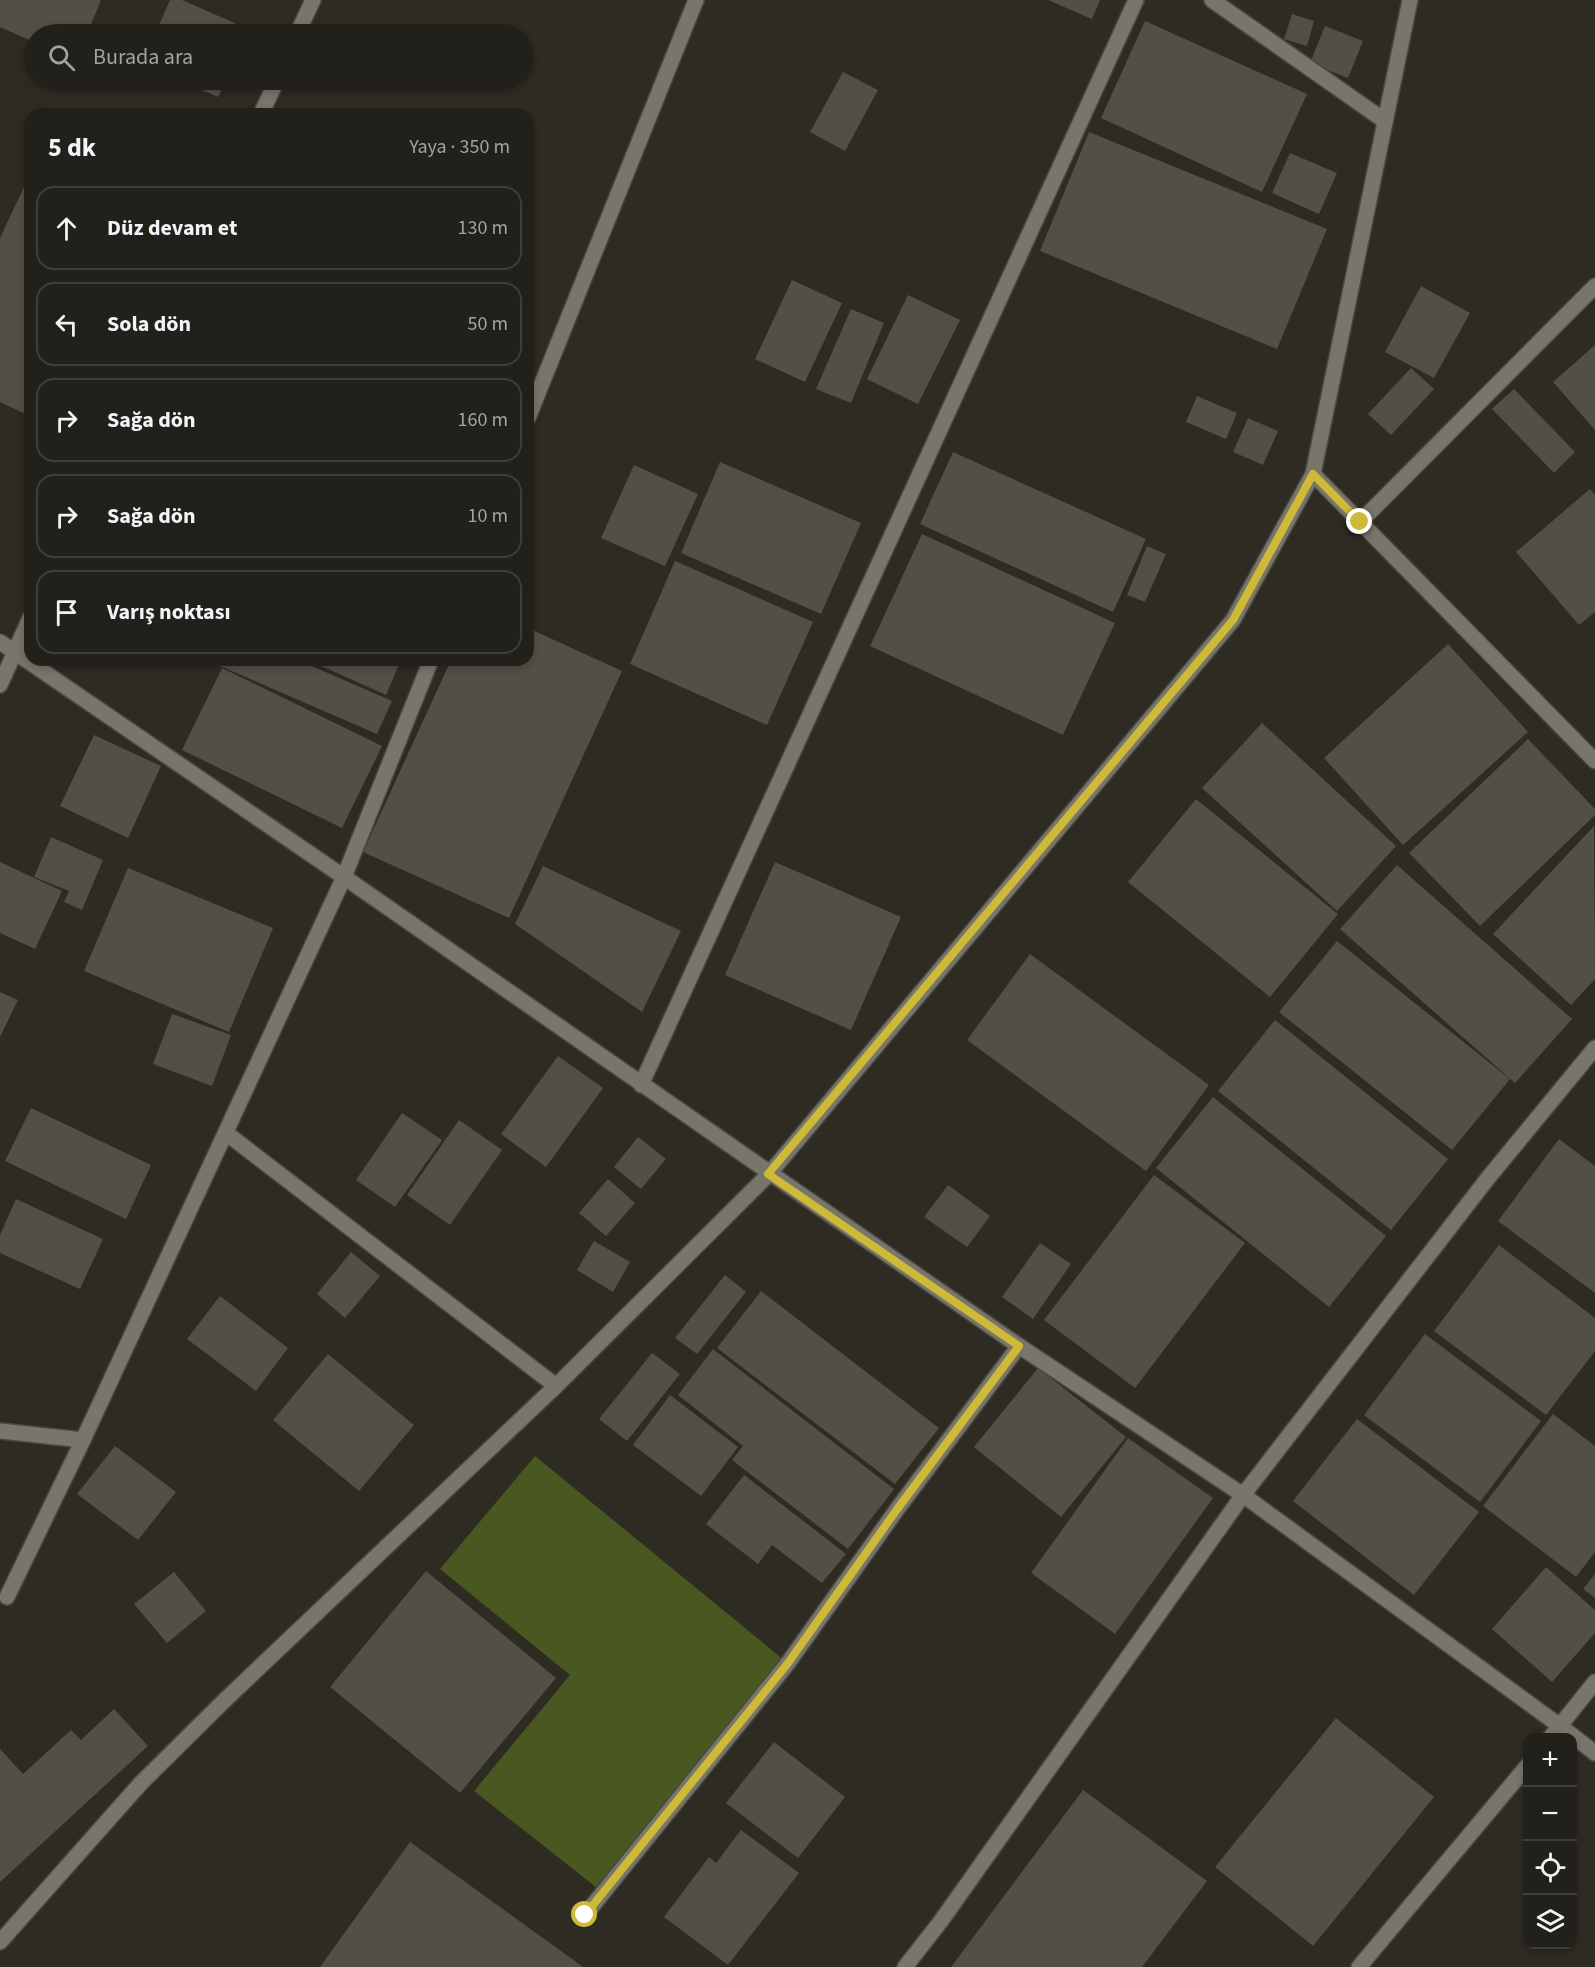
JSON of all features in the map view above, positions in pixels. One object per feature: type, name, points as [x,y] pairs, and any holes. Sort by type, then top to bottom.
[{"type":"street","points":[[302,24],[313,0]]},
{"type":"street","points":[[534,403],[696,0]]},
{"type":"street","points":[[641,1085],[1136,0]]},
{"type":"street","points":[[1212,0],[1385,121]]},
{"type":"street","points":[[0,1942],[141,1783],[226,1699],[556,1386],[768,1174],[1233,620],[1313,474],[1410,0]]},
{"type":"street","points":[[264,108],[272,90]]},
{"type":"street","points":[[1360,522],[1595,286]]},
{"type":"street","points":[[1313,474],[1595,761]]},
{"type":"street","points":[[0,685],[24,631]]},
{"type":"street","points":[[0,642],[24,659]]},
{"type":"street","points":[[35,666],[344,877],[768,1174],[1019,1346],[1243,1494],[1555,1732],[1595,1753]]},
{"type":"street","points":[[7,1598],[83,1440],[344,877],[429,666]]},
{"type":"street","points":[[905,1967],[941,1922],[1243,1494],[1488,1178],[1595,1048]]},
{"type":"street","points":[[226,1133],[556,1386]]},
{"type":"street","points":[[585,1915],[788,1663],[898,1508],[1019,1346]]},
{"type":"street","points":[[0,1431],[83,1440]]},
{"type":"street","points":[[1555,1732],[1595,1682]]},
{"type":"street","points":[[1359,1967],[1523,1770]]},
{"type":"green space","points":[[535,1456],[784,1660],[597,1888],[474,1791],[570,1675],[440,1569]]},
{"type":"building","points":[[0,0],[101,0],[91,24],[24,24],[24,38],[0,27]]},
{"type":"building","points":[[170,0],[182,0],[237,24],[159,24]]},
{"type":"building","points":[[1048,0],[1100,0],[1092,19]]},
{"type":"building","points":[[1292,14],[1314,21],[1307,46],[1284,39]]},
{"type":"building","points":[[1145,21],[1307,94],[1262,192],[1101,118]]},
{"type":"building","points":[[1325,26],[1363,41],[1348,78],[1310,63]]},
{"type":"building","points":[[843,72],[878,90],[845,151],[810,132]]},
{"type":"building","points":[[202,90],[221,90],[218,97]]},
{"type":"building","points":[[1089,132],[1327,229],[1277,349],[1040,251]]},
{"type":"building","points":[[1290,153],[1337,173],[1319,214],[1272,193]]},
{"type":"building","points":[[24,187],[24,413],[0,402],[0,238]]},
{"type":"building","points":[[792,280],[842,303],[805,382],[755,359]]},
{"type":"building","points":[[1421,286],[1470,313],[1434,378],[1385,352]]},
{"type":"building","points":[[908,295],[960,320],[918,404],[867,379]]},
{"type":"building","points":[[851,309],[884,323],[851,403],[816,389]]},
{"type":"building","points":[[1595,345],[1595,430],[1553,382]]},
{"type":"building","points":[[1411,368],[1434,389],[1391,435],[1368,414]]},
{"type":"building","points":[[1514,389],[1575,452],[1554,473],[1492,409]]},
{"type":"building","points":[[1197,396],[1237,413],[1226,439],[1186,422]]},
{"type":"building","points":[[1248,418],[1278,431],[1263,465],[1233,452]]},
{"type":"building","points":[[953,452],[1146,539],[1113,612],[920,524]]},
{"type":"building","points":[[720,462],[861,523],[821,614],[681,553]]},
{"type":"building","points":[[634,465],[698,494],[665,566],[601,538]]},
{"type":"building","points":[[1590,489],[1595,495],[1595,612],[1579,625],[1516,552]]},
{"type":"building","points":[[922,534],[1115,623],[1063,735],[870,646]]},
{"type":"building","points":[[1147,546],[1166,554],[1145,602],[1127,595]]},
{"type":"building","points":[[675,561],[813,622],[767,725],[630,664]]},
{"type":"building","points":[[534,631],[622,671],[509,918],[363,852],[448,666],[534,666]]},
{"type":"building","points":[[1448,644],[1528,732],[1403,845],[1324,758]]},
{"type":"building","points":[[220,666],[312,666],[392,701],[377,734]]},
{"type":"building","points":[[321,666],[398,666],[386,695]]},
{"type":"building","points":[[222,668],[382,746],[342,828],[182,750]]},
{"type":"building","points":[[1262,723],[1396,846],[1337,911],[1202,788]]},
{"type":"building","points":[[94,735],[161,766],[128,838],[60,806]]},
{"type":"building","points":[[1528,739],[1595,809],[1595,815],[1480,926],[1409,853]]},
{"type":"building","points":[[1196,799],[1338,914],[1270,997],[1128,882]]},
{"type":"building","points":[[1594,826],[1595,979],[1571,1005],[1493,934]]},
{"type":"building","points":[[51,837],[103,860],[82,910],[64,902],[69,891],[34,877]]},
{"type":"building","points":[[0,862],[62,891],[35,949],[0,933]]},
{"type":"building","points":[[775,862],[901,917],[851,1030],[725,975]]},
{"type":"building","points":[[1397,865],[1572,1019],[1515,1083],[1340,929]]},
{"type":"building","points":[[543,866],[681,931],[642,1012],[515,924]]},
{"type":"building","points":[[128,868],[273,928],[229,1032],[84,971]]},
{"type":"building","points":[[1337,941],[1510,1079],[1452,1150],[1279,1012]]},
{"type":"building","points":[[1030,954],[1209,1085],[1146,1171],[967,1040]]},
{"type":"building","points":[[0,992],[18,1000],[0,1037]]},
{"type":"building","points":[[172,1014],[231,1035],[212,1086],[153,1064]]},
{"type":"building","points":[[1275,1020],[1448,1159],[1391,1230],[1218,1091]]},
{"type":"building","points":[[558,1056],[603,1088],[546,1167],[501,1134]]},
{"type":"building","points":[[1213,1097],[1386,1236],[1329,1307],[1156,1168]]},
{"type":"building","points":[[31,1108],[151,1165],[126,1219],[5,1161]]},
{"type":"building","points":[[402,1113],[442,1140],[395,1207],[356,1180]]},
{"type":"building","points":[[459,1120],[502,1150],[450,1225],[407,1195]]},
{"type":"building","points":[[638,1137],[666,1159],[641,1189],[614,1167]]},
{"type":"building","points":[[1559,1139],[1595,1166],[1595,1293],[1498,1221]]},
{"type":"building","points":[[1154,1175],[1245,1243],[1135,1388],[1044,1320]]},
{"type":"building","points":[[608,1179],[635,1203],[606,1236],[579,1213]]},
{"type":"building","points":[[948,1185],[990,1216],[967,1247],[924,1217]]},
{"type":"building","points":[[16,1199],[103,1239],[80,1289],[0,1253],[0,1235]]},
{"type":"building","points":[[594,1241],[630,1262],[613,1292],[577,1270]]},
{"type":"building","points":[[1040,1243],[1071,1264],[1033,1319],[1002,1297]]},
{"type":"building","points":[[1499,1245],[1595,1318],[1595,1351],[1546,1415],[1434,1331]]},
{"type":"building","points":[[351,1252],[380,1276],[345,1318],[317,1294]]},
{"type":"building","points":[[725,1275],[746,1292],[697,1354],[675,1338]]},
{"type":"building","points":[[761,1291],[939,1428],[895,1484],[717,1348]]},
{"type":"building","points":[[220,1296],[288,1348],[256,1391],[187,1339]]},
{"type":"building","points":[[1425,1334],[1541,1421],[1480,1502],[1364,1415]]},
{"type":"building","points":[[713,1349],[894,1489],[848,1549],[732,1460],[743,1446],[678,1395]]},
{"type":"building","points":[[652,1353],[680,1374],[627,1441],[599,1419]]},
{"type":"building","points":[[328,1354],[414,1425],[359,1491],[273,1420]]},
{"type":"building","points":[[1038,1368],[1126,1437],[1061,1517],[974,1447]]},
{"type":"building","points":[[670,1395],[738,1447],[701,1496],[633,1445]]},
{"type":"building","points":[[1553,1414],[1595,1446],[1595,1552],[1576,1577],[1483,1506]]},
{"type":"building","points":[[1357,1419],[1479,1512],[1414,1595],[1293,1501]]},
{"type":"building","points":[[1128,1438],[1213,1498],[1115,1634],[1031,1573]]},
{"type":"building","points":[[115,1446],[176,1492],[138,1540],[77,1494]]},
{"type":"building","points":[[744,1475],[846,1554],[822,1583],[772,1545],[758,1564],[706,1524]]},
{"type":"building","points":[[1546,1567],[1595,1610],[1595,1633],[1552,1682],[1492,1629]]},
{"type":"building","points":[[426,1571],[556,1678],[460,1793],[330,1687]]},
{"type":"building","points":[[174,1572],[206,1611],[167,1643],[134,1604]]},
{"type":"building","points":[[1595,1574],[1595,1598],[1583,1589]]},
{"type":"building","points":[[114,1709],[148,1746],[0,1882],[0,1749],[23,1774],[71,1730],[81,1740]]},
{"type":"building","points":[[1336,1718],[1434,1797],[1313,1946],[1215,1867]]},
{"type":"building","points":[[774,1742],[845,1797],[798,1858],[726,1803]]},
{"type":"building","points":[[1083,1790],[1207,1881],[1142,1967],[951,1967]]},
{"type":"building","points":[[741,1830],[799,1873],[728,1965],[664,1917],[709,1857],[716,1863]]},
{"type":"building","points":[[410,1842],[583,1967],[320,1967]]},
{"type":"route","points":[[585,1915],[788,1663],[898,1508],[1019,1346],[768,1174],[1233,620],[1313,474],[1360,522]]}]
